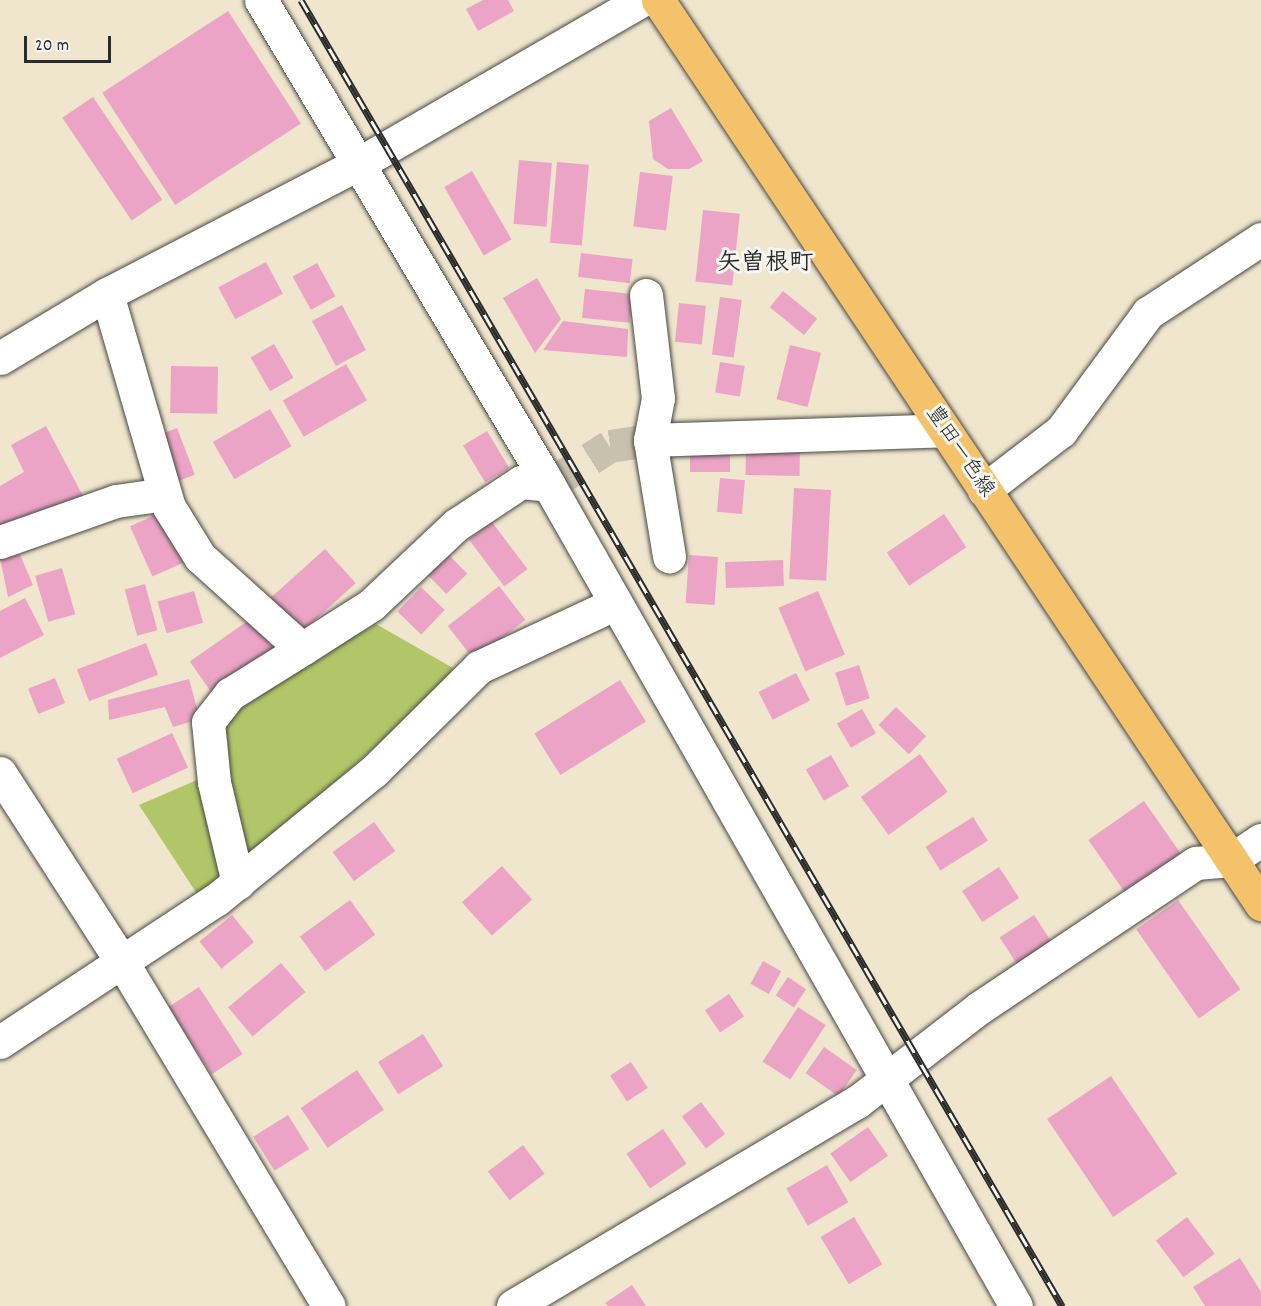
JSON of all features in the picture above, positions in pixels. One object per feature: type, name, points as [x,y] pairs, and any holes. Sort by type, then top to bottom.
[{"type":"main road","name":"豊田一色線","points":[[658,0],[1261,904]]},
{"type":"street","points":[[261,0],[549,485],[1016,1306]]},
{"type":"street","points":[[0,358],[107,294],[358,164],[642,0]]},
{"type":"street","points":[[984,490],[1061,431],[1148,313],[1261,239]]},
{"type":"street","points":[[107,294],[165,494],[200,557],[302,650]]},
{"type":"street","points":[[646,295],[658,398],[650,440],[669,556]]},
{"type":"street","points":[[650,440],[944,430]]},
{"type":"street","points":[[238,883],[214,782],[208,722],[230,694],[371,605],[456,525],[521,482],[549,485]]},
{"type":"street","points":[[0,542],[116,501],[165,494]]},
{"type":"street","points":[[0,1042],[238,883],[374,771],[479,667],[616,603]]},
{"type":"street","points":[[0,773],[122,962],[329,1306]]},
{"type":"street","points":[[513,1306],[888,1080],[979,1008],[1196,863],[1231,860],[1261,840]]},
{"type":"green space","points":[[376,624],[453,668],[439,690],[243,864],[218,724],[233,702]]},
{"type":"green space","points":[[204,777],[229,879],[199,897],[139,805]]},
{"type":"building","points":[[483,0],[508,0],[514,11],[478,31],[466,9]]},
{"type":"building","points":[[228,11],[301,123],[175,205],[102,93]]},
{"type":"building","points":[[93,97],[162,200],[132,220],[62,118]]},
{"type":"building","points":[[671,108],[703,161],[689,169],[668,169],[653,159],[649,121]]},
{"type":"building","points":[[519,160],[552,163],[546,227],[513,224]]},
{"type":"building","points":[[557,162],[589,165],[582,245],[550,243]]},
{"type":"building","points":[[472,171],[512,239],[484,255],[444,187]]},
{"type":"building","points":[[640,172],[673,176],[666,231],[633,227]]},
{"type":"building","points":[[703,210],[740,214],[732,285],[695,282]]},
{"type":"building","points":[[581,253],[633,259],[630,283],[578,277]]},
{"type":"building","points":[[266,262],[283,294],[235,319],[218,287]]},
{"type":"building","points":[[317,263],[335,296],[311,310],[293,277]]},
{"type":"building","points":[[537,278],[561,319],[535,353],[503,298]]},
{"type":"building","points":[[585,289],[633,294],[630,323],[582,318]]},
{"type":"building","points":[[783,291],[817,319],[804,335],[770,307]]},
{"type":"building","points":[[720,297],[742,300],[734,357],[712,354]]},
{"type":"building","points":[[679,303],[706,306],[702,345],[675,342]]},
{"type":"building","points":[[342,305],[366,350],[336,366],[312,321]]},
{"type":"building","points":[[563,321],[628,329],[627,357],[543,350]]},
{"type":"building","points":[[274,344],[294,378],[270,391],[251,358]]},
{"type":"building","points":[[790,345],[821,353],[808,407],[776,399]]},
{"type":"building","points":[[720,362],[745,366],[740,397],[715,393]]},
{"type":"building","points":[[346,364],[367,400],[304,437],[283,400]]},
{"type":"building","points":[[171,366],[218,367],[217,414],[170,413]]},
{"type":"building","points":[[270,409],[292,446],[234,479],[213,442]]},
{"type":"building","points":[[46,426],[83,496],[0,540],[0,486],[24,472],[11,445]]},
{"type":"building","points":[[177,428],[195,475],[174,483],[156,436]]},
{"type":"building","points":[[487,431],[509,468],[485,482],[463,445]]},
{"type":"building","points":[[746,448],[800,449],[800,476],[746,475]]},
{"type":"building","points":[[690,449],[730,449],[730,472],[690,472]]},
{"type":"building","points":[[720,478],[745,480],[742,514],[717,512]]},
{"type":"building","points":[[794,488],[831,490],[826,581],[789,579]]},
{"type":"building","points":[[162,512],[184,562],[152,576],[130,526]]},
{"type":"building","points":[[944,514],[966,547],[909,586],[887,553]]},
{"type":"building","points":[[492,522],[528,569],[504,587],[469,539]]},
{"type":"building","points":[[325,549],[356,583],[299,634],[269,600]]},
{"type":"building","points":[[18,550],[33,585],[8,597],[0,558]]},
{"type":"building","points":[[447,553],[467,574],[446,594],[426,573]]},
{"type":"building","points":[[689,555],[718,557],[715,605],[686,603]]},
{"type":"building","points":[[783,560],[784,586],[726,588],[725,562]]},
{"type":"building","points":[[62,568],[75,614],[48,622],[35,576]]},
{"type":"building","points":[[145,584],[157,630],[137,636],[125,589]]},
{"type":"building","points":[[499,586],[525,620],[474,660],[448,626]]},
{"type":"building","points":[[421,587],[445,610],[421,634],[397,611]]},
{"type":"building","points":[[194,591],[203,623],[167,633],[157,601]]},
{"type":"building","points":[[818,591],[845,655],[805,671],[778,608]]},
{"type":"building","points":[[25,598],[44,635],[0,658],[0,611]]},
{"type":"building","points":[[252,618],[279,657],[217,700],[190,662]]},
{"type":"building","points":[[146,643],[158,675],[89,701],[77,670]]},
{"type":"building","points":[[859,665],[870,698],[846,706],[835,673]]},
{"type":"building","points":[[796,673],[810,701],[773,720],[759,692]]},
{"type":"building","points":[[55,678],[65,703],[38,714],[28,689]]},
{"type":"building","points":[[189,679],[200,719],[173,727],[165,707],[109,720],[108,700]]},
{"type":"building","points":[[620,680],[646,722],[560,775],[534,734]]},
{"type":"building","points":[[896,707],[926,736],[909,754],[879,725]]},
{"type":"building","points":[[862,709],[876,733],[851,748],[837,724]]},
{"type":"building","points":[[172,733],[188,767],[133,793],[117,759]]},
{"type":"building","points":[[920,754],[948,792],[889,835],[861,797]]},
{"type":"building","points":[[831,755],[849,786],[824,801],[806,770]]},
{"type":"building","points":[[1144,801],[1183,857],[1127,896],[1088,840]]},
{"type":"building","points":[[973,817],[988,841],[940,870],[926,847]]},
{"type":"building","points":[[374,822],[395,851],[354,881],[333,852]]},
{"type":"building","points":[[502,866],[532,899],[492,936],[462,902]]},
{"type":"building","points":[[999,867],[1019,898],[982,922],[962,891]]},
{"type":"building","points":[[350,900],[375,935],[325,971],[300,936]]},
{"type":"building","points":[[1178,900],[1241,989],[1199,1019],[1136,929]]},
{"type":"building","points":[[232,915],[254,942],[221,969],[199,941]]},
{"type":"building","points":[[1034,915],[1053,944],[1019,967],[1000,937]]},
{"type":"building","points":[[763,961],[781,971],[769,994],[750,984]]},
{"type":"building","points":[[281,963],[305,992],[253,1036],[228,1007]]},
{"type":"building","points":[[788,977],[806,989],[794,1008],[776,995]]},
{"type":"building","points":[[199,987],[243,1054],[212,1074],[168,1007]]},
{"type":"building","points":[[729,994],[744,1016],[720,1033],[705,1010]]},
{"type":"building","points":[[798,1007],[826,1025],[790,1079],[763,1062]]},
{"type":"building","points":[[423,1034],[443,1066],[398,1094],[378,1062]]},
{"type":"building","points":[[824,1047],[857,1070],[838,1096],[806,1073]]},
{"type":"building","points":[[631,1062],[648,1088],[627,1102],[610,1076]]},
{"type":"building","points":[[357,1070],[384,1110],[327,1148],[301,1108]]},
{"type":"building","points":[[1111,1076],[1177,1174],[1113,1217],[1047,1119]]},
{"type":"building","points":[[701,1102],[725,1134],[706,1148],[682,1116]]},
{"type":"building","points":[[288,1115],[309,1149],[274,1171],[253,1137]]},
{"type":"building","points":[[868,1127],[888,1156],[850,1182],[830,1153]]},
{"type":"building","points":[[663,1129],[686,1164],[650,1188],[627,1154]]},
{"type":"building","points":[[523,1145],[545,1174],[510,1200],[488,1171]]},
{"type":"building","points":[[827,1165],[849,1202],[808,1226],[786,1188]]},
{"type":"building","points":[[854,1217],[882,1264],[849,1284],[821,1237]]},
{"type":"building","points":[[1187,1217],[1215,1254],[1184,1277],[1156,1240]]},
{"type":"building","points":[[1240,1258],[1261,1292],[1261,1306],[1205,1306],[1193,1287]]},
{"type":"building","points":[[632,1285],[646,1306],[608,1306],[605,1303]]},
{"type":"tunnel","points":[[549,485],[610,446],[650,440]]},
{"type":"railway","points":[[301,0],[1062,1306]]},
{"type":"district","name":"矢曽根町","points":[[765,265]]}]
